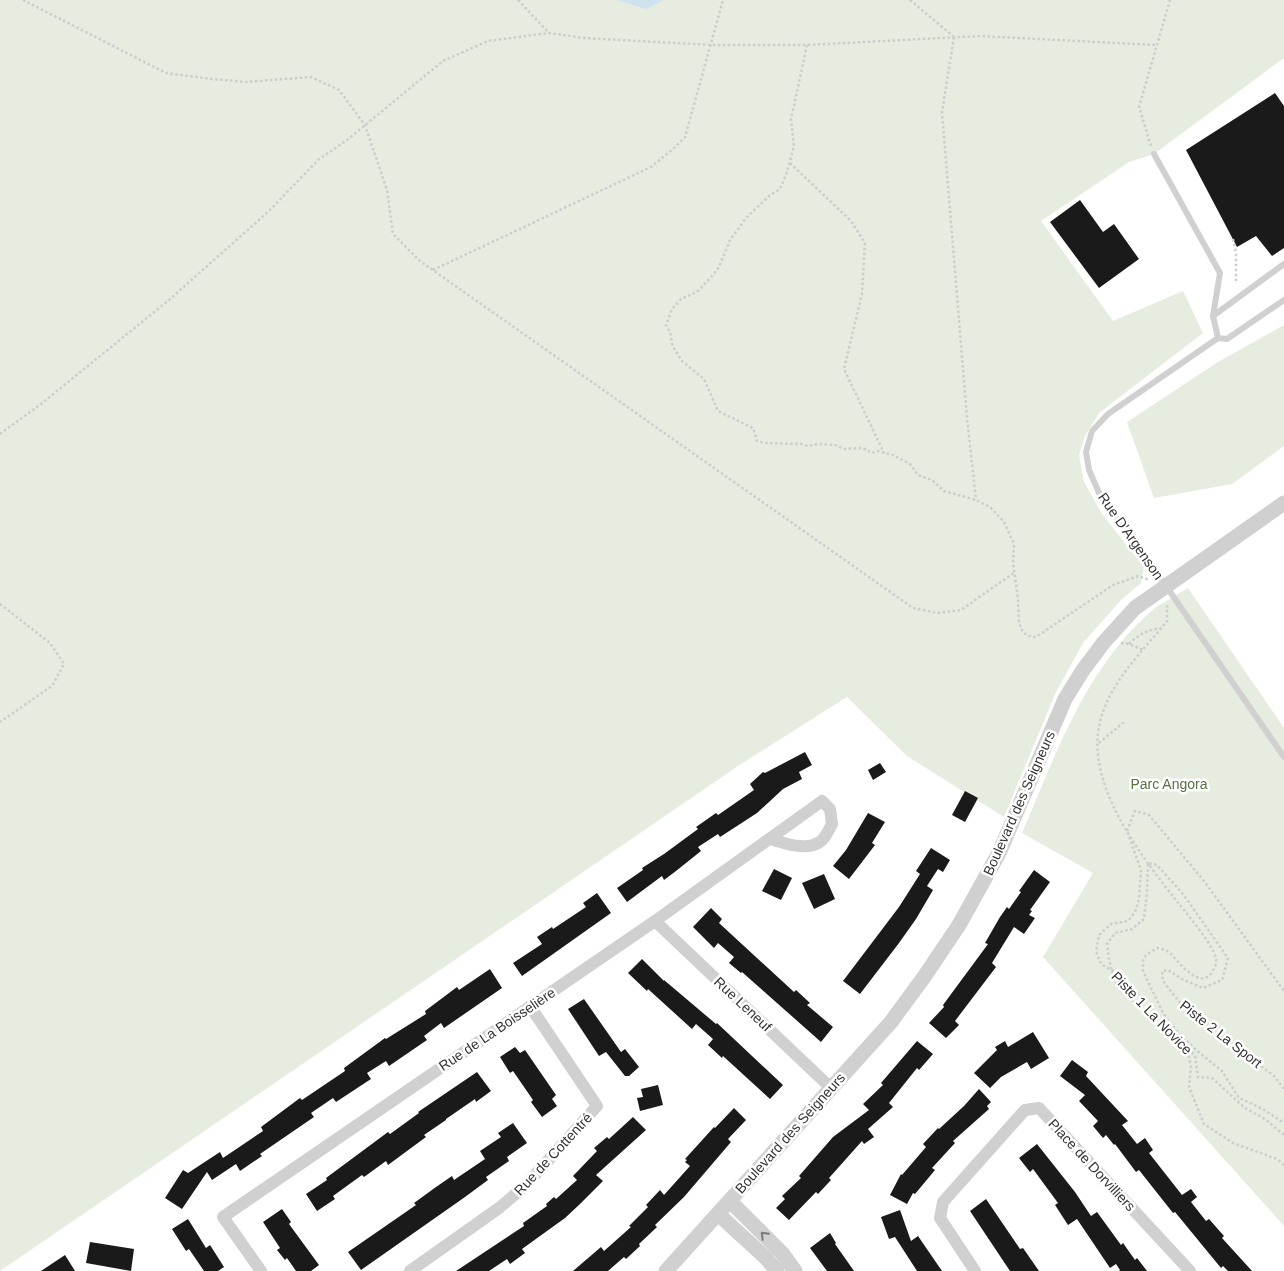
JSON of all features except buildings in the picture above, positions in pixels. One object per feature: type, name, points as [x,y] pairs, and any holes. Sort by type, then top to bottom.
[{"type":"street","name":"Boulevard des Seigneurs","points":[[666,1271],[891,1022],[924,977],[958,925],[999,854],[1065,699],[1083,670],[1104,642],[1135,608],[1284,503]]},
{"type":"street","name":"Rue de La Boisselière","points":[[261,1271],[223,1217],[655,921],[822,801],[830,809],[832,824],[821,841],[810,846],[796,846],[770,839]]},
{"type":"street","name":"Rue Leneuf","points":[[655,921],[831,1088]]},
{"type":"street","name":"Rue de Cottentré","points":[[410,1271],[499,1208],[524,1187],[597,1106],[530,1006]]},
{"type":"street","name":"Place de Dorvilliers","points":[[975,1271],[940,1218],[943,1202],[1026,1110],[1039,1108],[1190,1271]]},
{"type":"street","points":[[730,1201],[782,1253],[796,1271]]},
{"type":"street","points":[[718,1214],[766,1258],[776,1271]]},
{"type":"lane","points":[[1154,154],[1220,274],[1213,316],[1218,338]]},
{"type":"lane","points":[[1213,316],[1284,264]]},
{"type":"lane","name":"Rue D'Argenson","points":[[1284,300],[1227,339],[1218,338],[1108,414],[1092,431],[1086,452],[1089,470],[1100,495],[1166,586],[1284,757]]},
{"type":"path","points":[[23,0],[166,73],[246,82],[311,77],[339,90],[365,125],[387,190],[393,234],[420,261],[913,608],[937,613],[961,610],[1015,572]]},
{"type":"path","points":[[518,0],[549,33]]},
{"type":"path","points":[[433,270],[651,167],[673,149],[685,137],[723,0]]},
{"type":"path","points":[[910,0],[954,37]]},
{"type":"path","points":[[1154,154],[1139,107],[1170,0]]},
{"type":"path","points":[[0,434],[41,404],[169,300],[269,211],[318,160],[365,125],[443,61],[488,41],[549,33],[584,38],[712,45],[807,45],[980,36],[1156,45]]},
{"type":"path","points":[[954,37],[942,112],[967,418],[976,500]]},
{"type":"path","points":[[807,45],[791,118],[794,146],[790,163],[780,188],[752,211],[737,229],[730,240],[719,267],[713,275],[700,289],[681,299],[672,309],[666,325],[670,332],[672,344],[682,361],[704,379],[718,412],[753,428],[757,441],[808,446],[818,444],[836,445],[844,449],[863,448],[872,453],[877,451],[893,455],[910,464],[918,474],[932,480],[944,491],[976,500],[990,508],[1004,522],[1014,544],[1019,623],[1023,632],[1028,636],[1036,637],[1121,582],[1138,576],[1166,586],[1167,621],[1125,672],[1109,696],[1100,719],[1097,745],[1100,769],[1107,794],[1127,831],[1148,863],[1200,930],[1216,957],[1216,964],[1209,976],[1199,978],[1180,966],[1170,953],[1164,949],[1157,948],[1146,955],[1143,962],[1143,971],[1163,1013],[1174,1028],[1196,1050],[1222,1071],[1239,1098],[1263,1109],[1284,1123]]},
{"type":"path","points":[[790,163],[851,221],[865,243],[862,294],[844,369],[884,453]]},
{"type":"path","points":[[1233,239],[1236,253],[1236,281]]},
{"type":"path","points":[[0,604],[50,644],[64,664],[52,686],[0,722]]},
{"type":"path","points":[[1130,644],[1136,637],[1150,630],[1161,628]]},
{"type":"path","points":[[1104,642],[1130,644],[1143,650]]},
{"type":"path","points":[[1097,745],[1124,722]]},
{"type":"path","points":[[1127,831],[1135,811],[1149,815],[1204,881],[1284,991]]},
{"type":"path","name":"Piste 1 La Novice","points":[[1127,831],[1141,870],[1138,899],[1135,912],[1128,921],[1111,924],[1099,935],[1096,951],[1101,964],[1112,970],[1130,986],[1195,1056],[1198,1077],[1212,1078],[1245,1108],[1265,1119],[1284,1135]]},
{"type":"path","points":[[1148,863],[1144,919],[1132,930],[1115,932],[1107,944],[1108,958],[1114,979],[1122,992],[1162,1026],[1182,1046],[1189,1057],[1189,1088],[1204,1124],[1233,1143],[1277,1159],[1284,1165]]},
{"type":"path","name":"Piste 2 La Sport","points":[[1148,863],[1158,865],[1183,894],[1228,958],[1222,980],[1203,988],[1182,979],[1168,970],[1162,971],[1163,981],[1181,1004],[1274,1076],[1284,1088]]},
{"type":"green space","points":[[0,0],[1284,0],[1284,58],[1154,154],[1129,162],[1041,221],[1113,321],[1183,291],[1203,333],[1099,413],[1085,436],[1079,455],[1084,482],[1102,514],[1144,567],[1141,583],[1121,600],[1083,643],[1056,692],[1004,817],[907,756],[847,697],[738,766],[0,1271]]},
{"type":"green space","points":[[1284,325],[1284,446],[1232,484],[1154,498],[1127,422],[1218,362]]},
{"type":"green space","name":"Parc Angora","points":[[1188,588],[1284,728],[1284,1226],[1043,957],[1093,873],[1022,833],[1061,742],[1092,683],[1110,656],[1131,631],[1155,608]]},
{"type":"water","points":[[617,0],[664,0],[646,9]]}]
